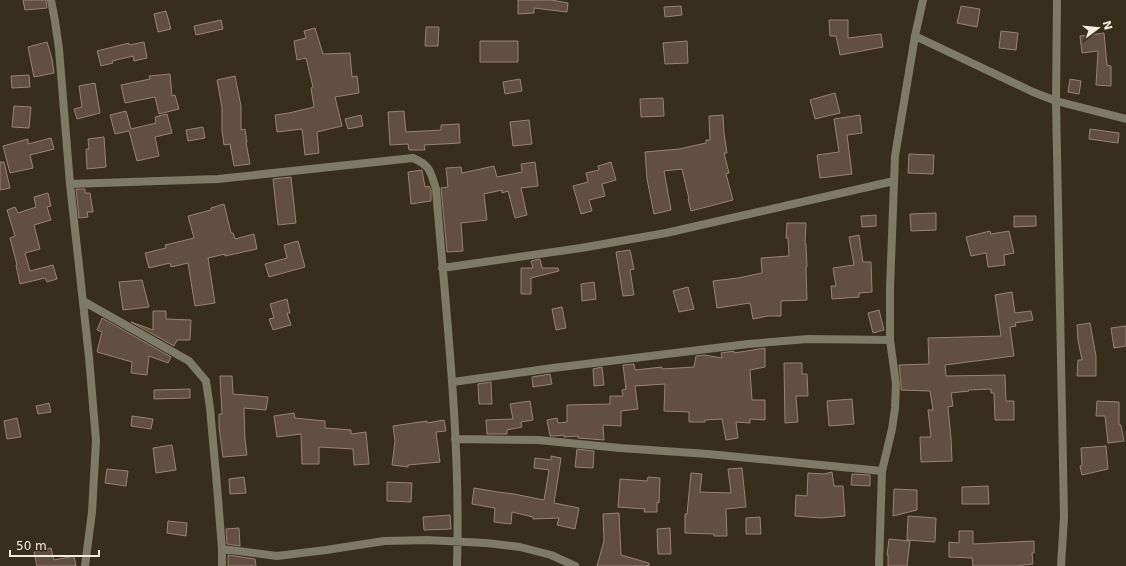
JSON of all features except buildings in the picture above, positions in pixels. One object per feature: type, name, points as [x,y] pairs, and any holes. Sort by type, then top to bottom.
[{"type":"street","points":[[51,0],[58,49],[96,441],[92,512],[86,566]]},
{"type":"street","points":[[879,566],[882,471],[892,429],[896,384],[890,340],[890,288],[895,156],[915,36],[923,0]]},
{"type":"street","points":[[1057,0],[1056,101],[1064,517],[1061,566]]},
{"type":"street","points":[[915,36],[1033,92],[1056,101],[1126,119]]},
{"type":"street","points":[[70,184],[218,179],[413,158],[424,163],[430,170],[436,189],[453,382],[458,542],[457,566]]},
{"type":"street","points":[[442,268],[573,249],[666,233],[894,181]]},
{"type":"street","points":[[83,301],[189,361],[206,381],[222,550],[222,566]]},
{"type":"street","points":[[453,382],[552,368],[748,344],[808,339],[890,340]]},
{"type":"street","points":[[455,439],[538,440],[620,448],[715,454],[882,471]]},
{"type":"street","points":[[222,550],[277,556],[384,541],[427,540],[486,543],[520,547],[551,555],[575,566]]}]
